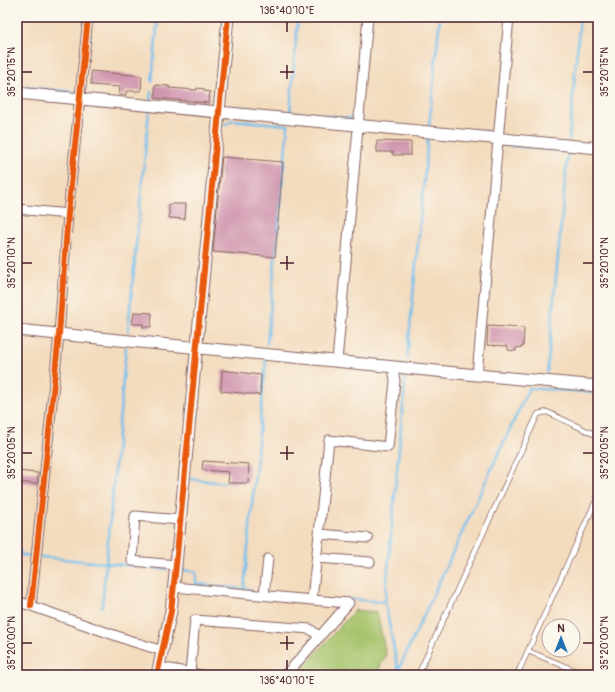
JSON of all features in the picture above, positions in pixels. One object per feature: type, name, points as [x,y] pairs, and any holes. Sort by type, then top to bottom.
[{"type":"street","points":[[31,606],[59,334],[68,214],[88,17]]},
{"type":"street","points":[[202,675],[190,672],[158,671],[171,612],[174,587],[228,17]]},
{"type":"street","points":[[337,361],[368,17]]},
{"type":"street","points":[[477,375],[509,17]]},
{"type":"street","points":[[17,93],[598,148]]},
{"type":"street","points":[[17,209],[68,214]]},
{"type":"street","points":[[17,330],[598,386]]},
{"type":"street","points":[[312,600],[329,440],[388,447],[395,381],[393,366]]},
{"type":"street","points":[[176,565],[132,561],[135,516],[180,520]]},
{"type":"street","points":[[319,534],[368,538]]},
{"type":"street","points":[[317,558],[370,562]]},
{"type":"street","points":[[264,595],[268,559]]},
{"type":"street","points":[[174,587],[349,603],[285,675]]},
{"type":"street","points":[[17,601],[163,651]]},
{"type":"street","points":[[190,672],[195,620],[310,629],[320,637]]},
{"type":"lane","points":[[418,675],[538,414],[547,412],[598,436]]},
{"type":"lane","points":[[517,675],[598,496]]},
{"type":"lane","points":[[528,650],[586,675]]},
{"type":"green space","points":[[355,610],[377,612],[386,655],[376,675],[296,675]]},
{"type":"building","points":[[91,71],[142,76],[141,91],[126,91],[126,95],[119,95],[120,87],[91,85]]},
{"type":"building","points":[[155,85],[169,86],[169,88],[204,89],[204,91],[210,92],[209,103],[155,98]]},
{"type":"building","points":[[377,141],[411,142],[411,155],[393,155],[393,152],[377,152]]},
{"type":"building","points":[[222,157],[283,162],[275,257],[213,252]]},
{"type":"building","points":[[169,204],[186,204],[185,219],[169,218]]},
{"type":"building","points":[[134,312],[152,313],[151,327],[143,327],[143,324],[132,324]]},
{"type":"building","points":[[488,326],[524,328],[523,347],[516,348],[516,351],[508,350],[508,346],[487,345]]},
{"type":"building","points":[[222,370],[261,375],[260,395],[221,391]]},
{"type":"building","points":[[203,461],[249,464],[248,483],[228,483],[229,472],[202,470]]},
{"type":"building","points":[[17,471],[38,473],[37,484],[17,482]]},
{"type":"waterway","points":[[152,82],[158,17]]},
{"type":"waterway","points":[[290,113],[298,17]]},
{"type":"waterway","points":[[429,127],[440,17]]},
{"type":"waterway","points":[[569,140],[580,17]]},
{"type":"waterway","points":[[17,87],[76,92]]},
{"type":"waterway","points":[[150,101],[151,92]]},
{"type":"waterway","points":[[236,107],[355,119]]},
{"type":"waterway","points":[[128,331],[149,111]]},
{"type":"waterway","points":[[224,125],[232,120],[288,125],[267,344]]},
{"type":"waterway","points":[[469,130],[495,133]]},
{"type":"waterway","points":[[407,359],[428,138]]},
{"type":"waterway","points":[[503,145],[568,151],[547,372]]},
{"type":"waterway","points":[[102,607],[126,347]]},
{"type":"waterway","points":[[244,589],[266,360]]},
{"type":"waterway","points":[[398,670],[385,602],[406,372]]},
{"type":"waterway","points":[[396,675],[529,388],[598,393]]},
{"type":"waterway","points":[[190,479],[225,483]]},
{"type":"waterway","points":[[17,546],[22,555],[31,557]]},
{"type":"waterway","points":[[41,557],[167,569]]},
{"type":"waterway","points":[[182,570],[196,572],[196,584],[251,590]]},
{"type":"waterway","points":[[348,599],[385,602]]},
{"type":"cycle path","points":[[31,606],[59,334],[68,214],[88,17]]},
{"type":"cycle path","points":[[157,675],[171,611],[176,565],[228,17]]}]
